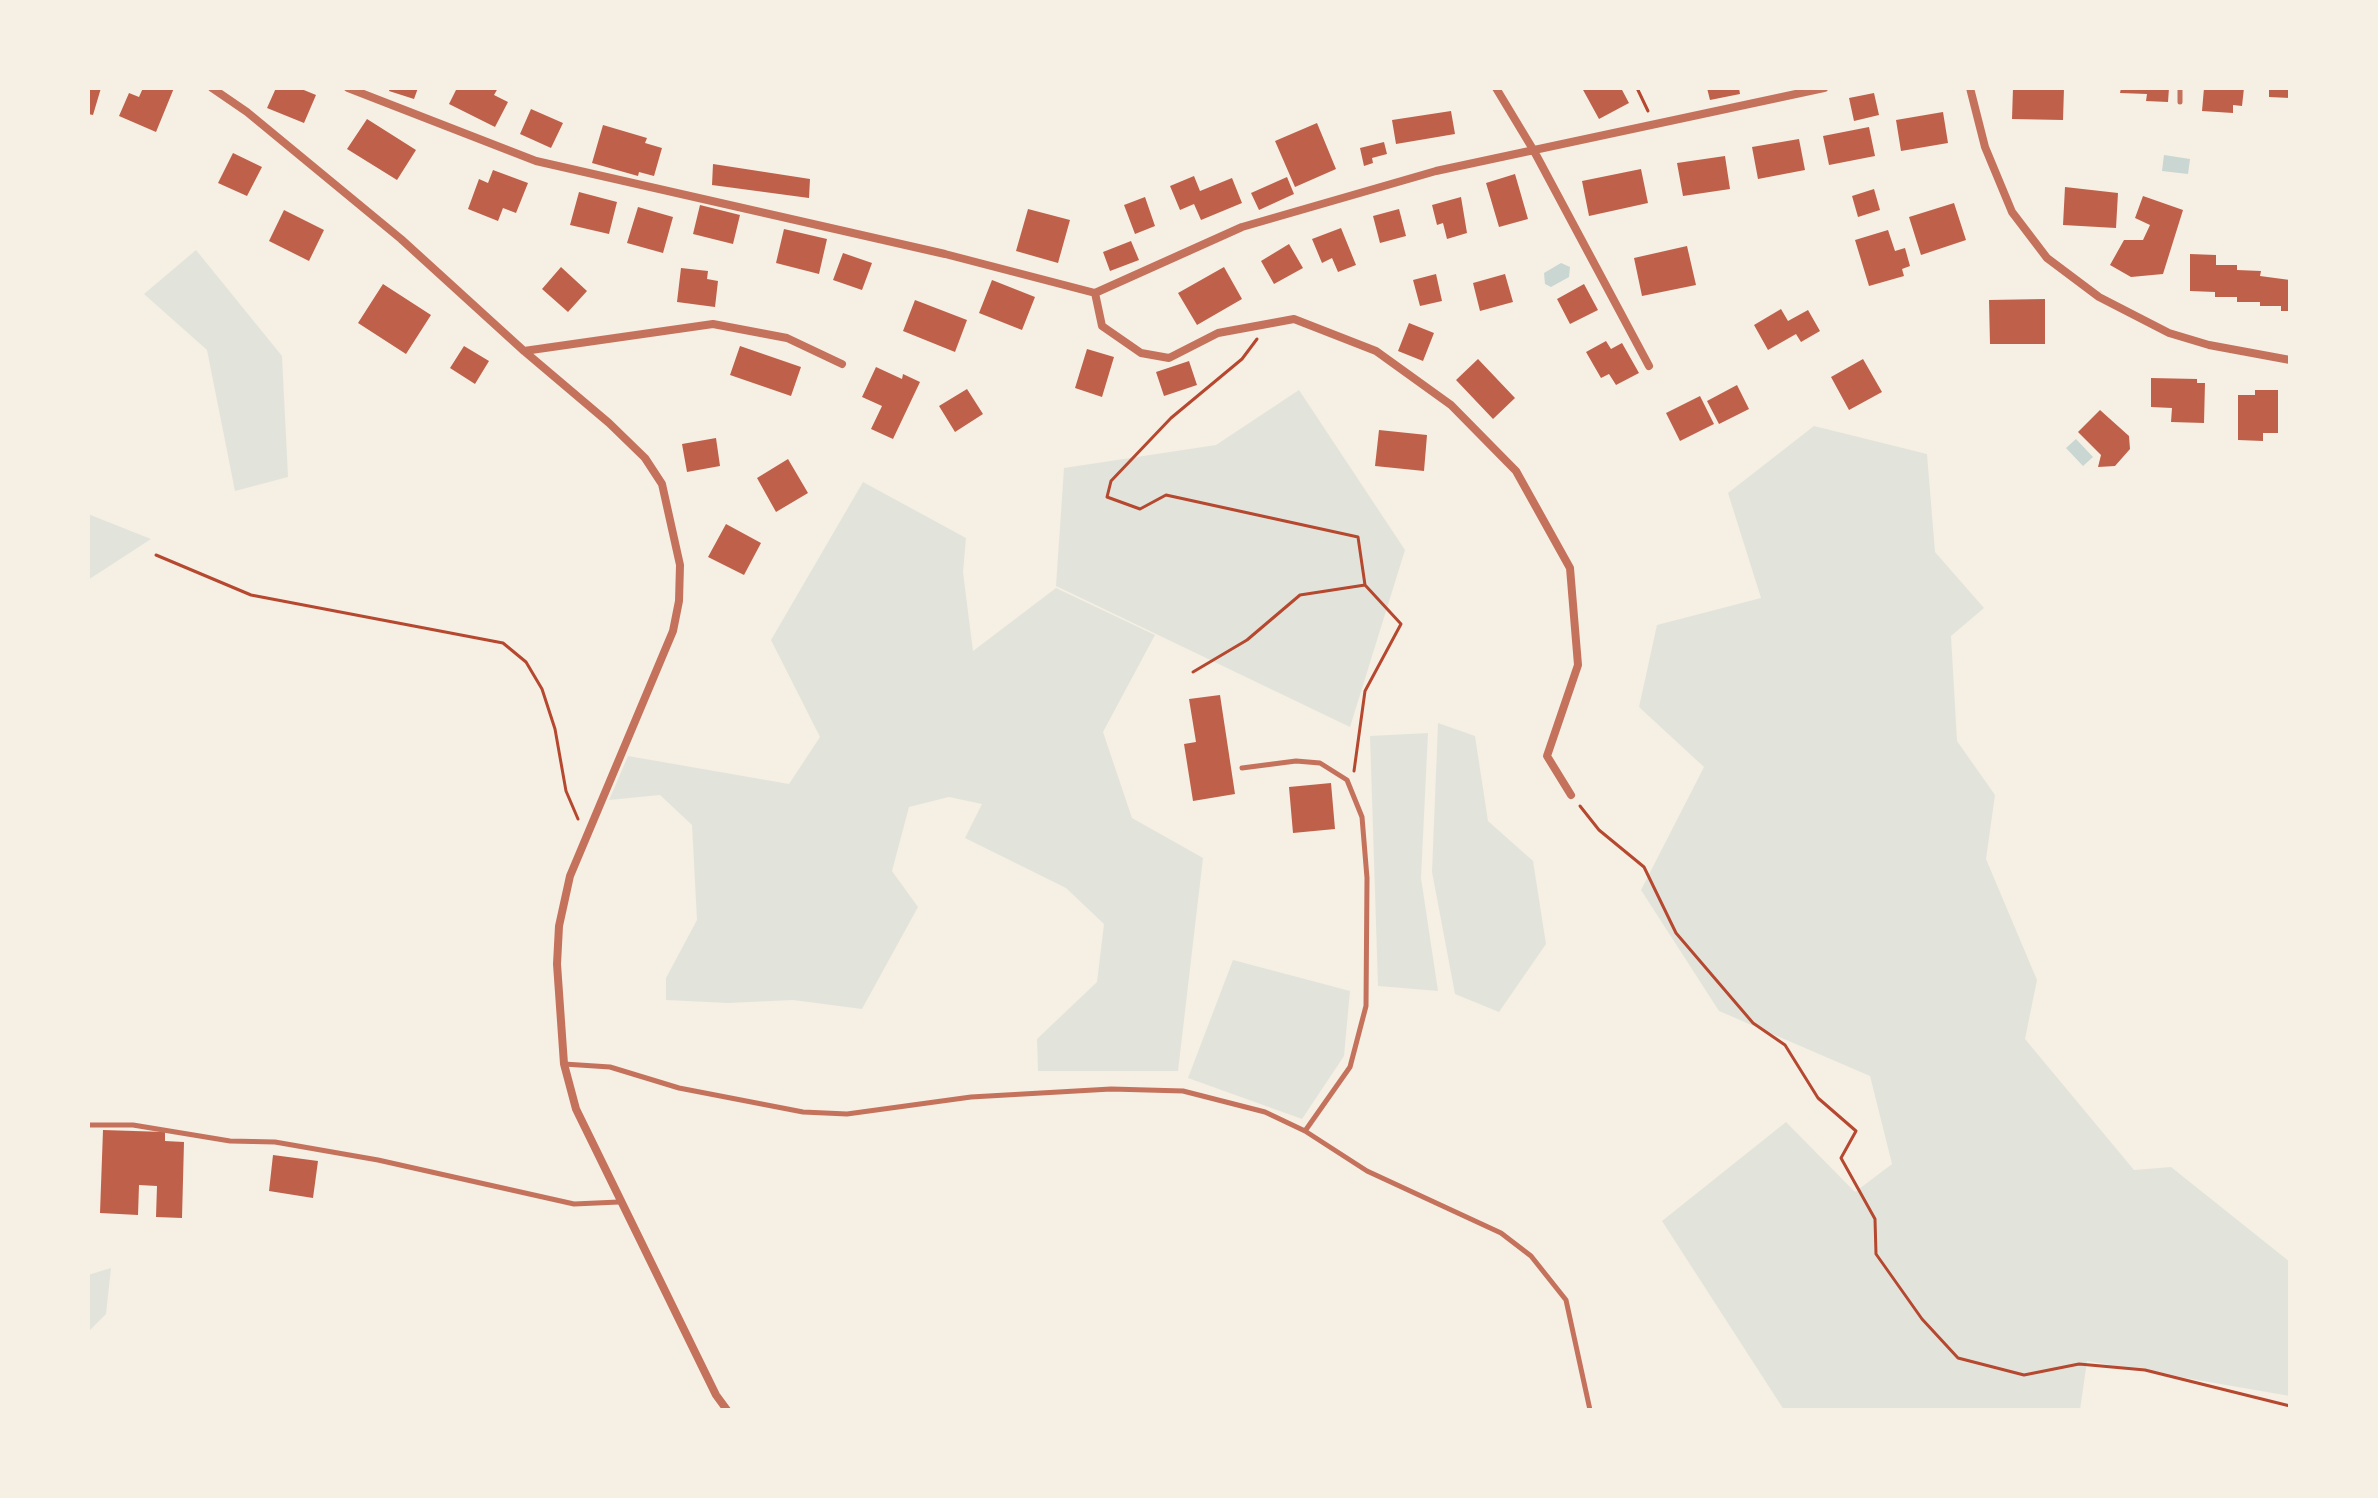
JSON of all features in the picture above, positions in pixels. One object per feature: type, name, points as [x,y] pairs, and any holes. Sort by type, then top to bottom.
[{"type":"street","points":[[212,88],[247,112],[401,239],[645,458],[662,484],[680,565],[679,601],[673,631],[570,876],[559,926],[557,964],[564,1064],[576,1109],[619,1202],[716,1395],[727,1410]]},
{"type":"street","points":[[348,88],[536,161],[945,254],[1095,293],[1242,227],[1436,171],[1824,88]]},
{"type":"street","points":[[1496,88],[1534,151],[1649,366]]},
{"type":"street","points":[[1970,88],[1985,147],[2006,200],[2026,235],[2047,258],[2099,297],[2169,333],[2209,345],[2290,360]]},
{"type":"street","points":[[1095,293],[1102,326],[1141,353],[1169,358],[1218,333],[1294,319],[1376,351],[1451,405],[1516,471],[1570,568],[1578,665],[1547,756],[1571,795]]},
{"type":"street","points":[[524,351],[713,324],[787,338],[842,364]]},
{"type":"lane","points":[[2180,88],[2180,102]]},
{"type":"lane","points":[[1242,768],[1296,761],[1320,763],[1347,780],[1362,817],[1367,878],[1366,1006],[1350,1067],[1305,1131]]},
{"type":"lane","points":[[564,1064],[610,1067],[750,1103],[832,1113],[1039,1091],[1183,1091],[1265,1112],[1305,1131],[1367,1171],[1501,1233],[1531,1256],[1566,1300],[1590,1410]]},
{"type":"lane","points":[[88,1125],[133,1125],[230,1141],[275,1142],[378,1160],[574,1204],[619,1202]]},
{"type":"path","points":[[1637,88],[1655,125]]},
{"type":"path","points":[[1268,324],[1242,359],[1171,418],[1111,481],[1107,497],[1140,509],[1166,495],[1358,537],[1365,585],[1401,624],[1365,691],[1357,768],[1347,780]]},
{"type":"path","points":[[156,555],[251,595],[503,643],[526,662],[542,689],[555,729],[566,791],[586,837]]},
{"type":"path","points":[[1193,672],[1247,640],[1300,595],[1365,585]]},
{"type":"path","points":[[1571,795],[1599,830],[1644,867],[1676,933],[1753,1023],[1785,1045],[1818,1098],[1856,1131],[1841,1158],[1875,1219],[1876,1254],[1922,1319],[1958,1358],[2024,1375],[2079,1364],[2145,1370],[2290,1406]]},
{"type":"shaded area","points":[[2164,155],[2190,159],[2188,174],[2162,171]]},
{"type":"shaded area","points":[[196,250],[282,356],[288,477],[235,491],[207,350],[144,294]]},
{"type":"shaded area","points":[[1561,263],[1570,267],[1569,277],[1551,287],[1545,284],[1544,273]]},
{"type":"shaded area","points":[[1299,390],[1405,550],[1350,727],[1056,586],[1064,468],[1216,445]]},
{"type":"shaded area","points":[[1814,426],[1927,454],[1935,552],[1984,608],[1951,636],[1957,741],[1995,795],[1986,859],[2037,980],[2025,1039],[2134,1170],[2171,1167],[2290,1262],[2290,1396],[2087,1361],[2080,1410],[1784,1410],[1662,1221],[1786,1122],[1855,1192],[1892,1164],[1870,1076],[1719,1011],[1641,890],[1704,767],[1639,707],[1657,625],[1761,598],[1728,493]]},
{"type":"shaded area","points":[[2076,439],[2093,457],[2083,466],[2066,448]]},
{"type":"shaded area","points":[[863,482],[966,538],[963,572],[973,651],[1056,588],[1155,635],[1103,732],[1132,818],[1203,858],[1178,1071],[1038,1071],[1037,1039],[1097,982],[1104,924],[1066,888],[965,838],[982,804],[949,797],[909,807],[892,871],[918,907],[862,1009],[793,1000],[728,1003],[666,1000],[666,978],[697,920],[692,825],[660,795],[609,800],[628,756],[789,784],[820,737],[771,640]]},
{"type":"shaded area","points":[[88,514],[151,539],[88,580]]},
{"type":"shaded area","points":[[1438,723],[1475,736],[1488,821],[1533,861],[1546,944],[1499,1012],[1455,994],[1432,872]]},
{"type":"shaded area","points":[[1428,733],[1421,878],[1438,991],[1378,986],[1370,736]]},
{"type":"shaded area","points":[[1233,960],[1350,991],[1344,1056],[1302,1119],[1188,1078]]},
{"type":"shaded area","points":[[111,1268],[106,1314],[88,1332],[88,1275]]},
{"type":"building","points":[[88,88],[101,88],[93,115],[88,114]]},
{"type":"building","points":[[143,88],[174,88],[156,132],[119,116],[129,93],[139,97]]},
{"type":"building","points":[[276,88],[299,88],[316,95],[304,123],[267,108]]},
{"type":"building","points":[[390,88],[418,88],[414,99],[389,91]]},
{"type":"building","points":[[457,88],[498,88],[494,95],[508,102],[495,127],[449,104]]},
{"type":"building","points":[[1582,88],[1621,88],[1629,103],[1599,119]]},
{"type":"building","points":[[1707,88],[1739,88],[1740,94],[1710,100]]},
{"type":"building","points":[[2013,88],[2064,88],[2063,120],[2012,119]]},
{"type":"building","points":[[2121,88],[2169,88],[2168,102],[2146,101],[2147,94],[2120,93]]},
{"type":"building","points":[[2204,88],[2244,88],[2242,106],[2233,105],[2233,113],[2202,111]]},
{"type":"building","points":[[2269,88],[2290,88],[2290,98],[2269,97]]},
{"type":"building","points":[[1874,93],[1879,115],[1854,121],[1849,98]]},
{"type":"building","points":[[531,109],[563,123],[551,148],[520,134]]},
{"type":"building","points":[[1451,111],[1455,134],[1396,144],[1392,120]]},
{"type":"building","points":[[1943,112],[1948,143],[1901,151],[1896,120]]},
{"type":"building","points":[[367,119],[416,150],[397,180],[347,149]]},
{"type":"building","points":[[1317,123],[1336,169],[1295,187],[1275,141]]},
{"type":"building","points":[[603,125],[647,138],[645,143],[662,148],[654,176],[639,172],[638,176],[592,163]]},
{"type":"building","points":[[1869,127],[1875,156],[1829,165],[1823,136]]},
{"type":"building","points":[[1799,139],[1805,170],[1758,179],[1752,147]]},
{"type":"building","points":[[1384,142],[1387,154],[1372,158],[1373,163],[1364,166],[1360,148]]},
{"type":"building","points":[[233,153],[262,167],[247,196],[218,183]]},
{"type":"building","points":[[1725,156],[1730,189],[1683,196],[1677,163]]},
{"type":"building","points":[[713,164],[810,179],[809,198],[712,185]]},
{"type":"building","points":[[1641,169],[1648,203],[1589,216],[1582,181]]},
{"type":"building","points":[[493,170],[528,183],[516,213],[503,208],[498,221],[468,209],[479,179],[488,183]]},
{"type":"building","points":[[1515,174],[1528,219],[1499,227],[1486,183]]},
{"type":"building","points":[[1194,176],[1200,191],[1232,178],[1242,203],[1201,220],[1194,204],[1180,210],[1170,186]]},
{"type":"building","points":[[1287,177],[1294,194],[1259,210],[1251,193]]},
{"type":"building","points":[[2065,187],[2118,193],[2116,228],[2063,225]]},
{"type":"building","points":[[1874,189],[1880,210],[1858,217],[1852,196]]},
{"type":"building","points":[[579,192],[617,202],[609,234],[570,225]]},
{"type":"building","points":[[2143,196],[2183,210],[2163,274],[2131,277],[2110,265],[2124,240],[2143,240],[2150,225],[2135,218]]},
{"type":"building","points":[[1145,197],[1155,226],[1135,234],[1124,205]]},
{"type":"building","points":[[1461,197],[1467,233],[1447,239],[1443,223],[1437,225],[1432,205]]},
{"type":"building","points":[[1954,203],[1966,240],[1921,255],[1909,217]]},
{"type":"building","points":[[700,205],[740,215],[733,244],[693,234]]},
{"type":"building","points":[[638,207],[673,217],[663,253],[627,243]]},
{"type":"building","points":[[1028,209],[1070,220],[1058,263],[1016,251]]},
{"type":"building","points":[[1399,209],[1406,236],[1380,243],[1373,216]]},
{"type":"building","points":[[284,210],[324,230],[309,261],[269,241]]},
{"type":"building","points":[[1341,228],[1356,265],[1338,272],[1332,258],[1322,263],[1312,239]]},
{"type":"building","points":[[784,229],[827,239],[819,274],[776,263]]},
{"type":"building","points":[[1888,230],[1895,251],[1905,248],[1910,266],[1902,269],[1904,276],[1869,286],[1855,240]]},
{"type":"building","points":[[1131,241],[1139,260],[1110,271],[1103,252]]},
{"type":"building","points":[[1289,244],[1303,268],[1274,284],[1261,261]]},
{"type":"building","points":[[1687,246],[1696,285],[1642,296],[1634,258]]},
{"type":"building","points":[[843,253],[872,263],[862,290],[833,280]]},
{"type":"building","points":[[2190,254],[2216,255],[2216,265],[2237,265],[2237,270],[2261,271],[2260,276],[2290,280],[2290,311],[2281,311],[2281,306],[2260,306],[2260,302],[2237,302],[2237,297],[2215,297],[2215,292],[2190,291]]},
{"type":"building","points":[[561,267],[587,291],[568,312],[542,289]]},
{"type":"building","points":[[1224,267],[1242,299],[1197,325],[1178,293]]},
{"type":"building","points":[[681,268],[708,271],[707,279],[718,281],[715,307],[677,302]]},
{"type":"building","points":[[1436,274],[1442,301],[1420,306],[1413,280]]},
{"type":"building","points":[[1505,274],[1513,302],[1480,311],[1473,283]]},
{"type":"building","points":[[992,280],[1035,297],[1022,330],[979,313]]},
{"type":"building","points":[[383,284],[431,315],[406,354],[358,323]]},
{"type":"building","points":[[1584,284],[1598,310],[1570,324],[1557,299]]},
{"type":"building","points":[[2045,299],[2045,344],[1990,344],[1989,300]]},
{"type":"building","points":[[915,300],[967,320],[955,352],[903,331]]},
{"type":"building","points":[[1781,309],[1788,321],[1808,310],[1820,331],[1801,342],[1796,334],[1768,350],[1754,325]]},
{"type":"building","points":[[1409,323],[1434,333],[1423,361],[1398,351]]},
{"type":"building","points":[[1606,341],[1611,349],[1622,343],[1639,373],[1616,385],[1609,374],[1601,378],[1586,352]]},
{"type":"building","points":[[464,346],[489,361],[475,384],[450,368]]},
{"type":"building","points":[[740,346],[801,367],[791,396],[730,375]]},
{"type":"building","points":[[1087,349],[1114,357],[1102,397],[1075,388]]},
{"type":"building","points":[[1478,359],[1515,398],[1493,419],[1456,380]]},
{"type":"building","points":[[1863,359],[1882,392],[1849,410],[1831,377]]},
{"type":"building","points":[[1189,361],[1197,385],[1164,396],[1156,372]]},
{"type":"building","points":[[876,367],[902,379],[903,374],[920,382],[893,439],[871,429],[882,406],[862,397]]},
{"type":"building","points":[[2151,378],[2197,379],[2197,383],[2205,383],[2204,423],[2171,422],[2172,408],[2151,407]]},
{"type":"building","points":[[1737,385],[1749,409],[1719,424],[1707,401]]},
{"type":"building","points":[[967,389],[983,414],[955,432],[939,406]]},
{"type":"building","points":[[2255,390],[2278,390],[2278,433],[2263,433],[2263,441],[2238,440],[2238,395],[2255,395]]},
{"type":"building","points":[[1700,396],[1714,424],[1680,441],[1666,413]]},
{"type":"building","points":[[2100,410],[2129,436],[2130,449],[2115,466],[2098,467],[2101,455],[2078,432]]},
{"type":"building","points":[[1379,430],[1427,435],[1424,471],[1375,466]]},
{"type":"building","points":[[716,438],[720,466],[687,472],[682,444]]},
{"type":"building","points":[[788,459],[808,493],[776,512],[757,478]]},
{"type":"building","points":[[726,524],[761,543],[744,575],[708,557]]},
{"type":"building","points":[[1220,695],[1235,794],[1193,801],[1184,744],[1196,742],[1189,699]]},
{"type":"building","points":[[1331,783],[1335,829],[1293,833],[1289,787]]},
{"type":"building","points":[[103,1130],[165,1132],[165,1141],[184,1142],[182,1218],[156,1217],[157,1186],[139,1185],[138,1215],[100,1213]]},
{"type":"building","points":[[273,1155],[318,1161],[313,1198],[269,1191]]}]
